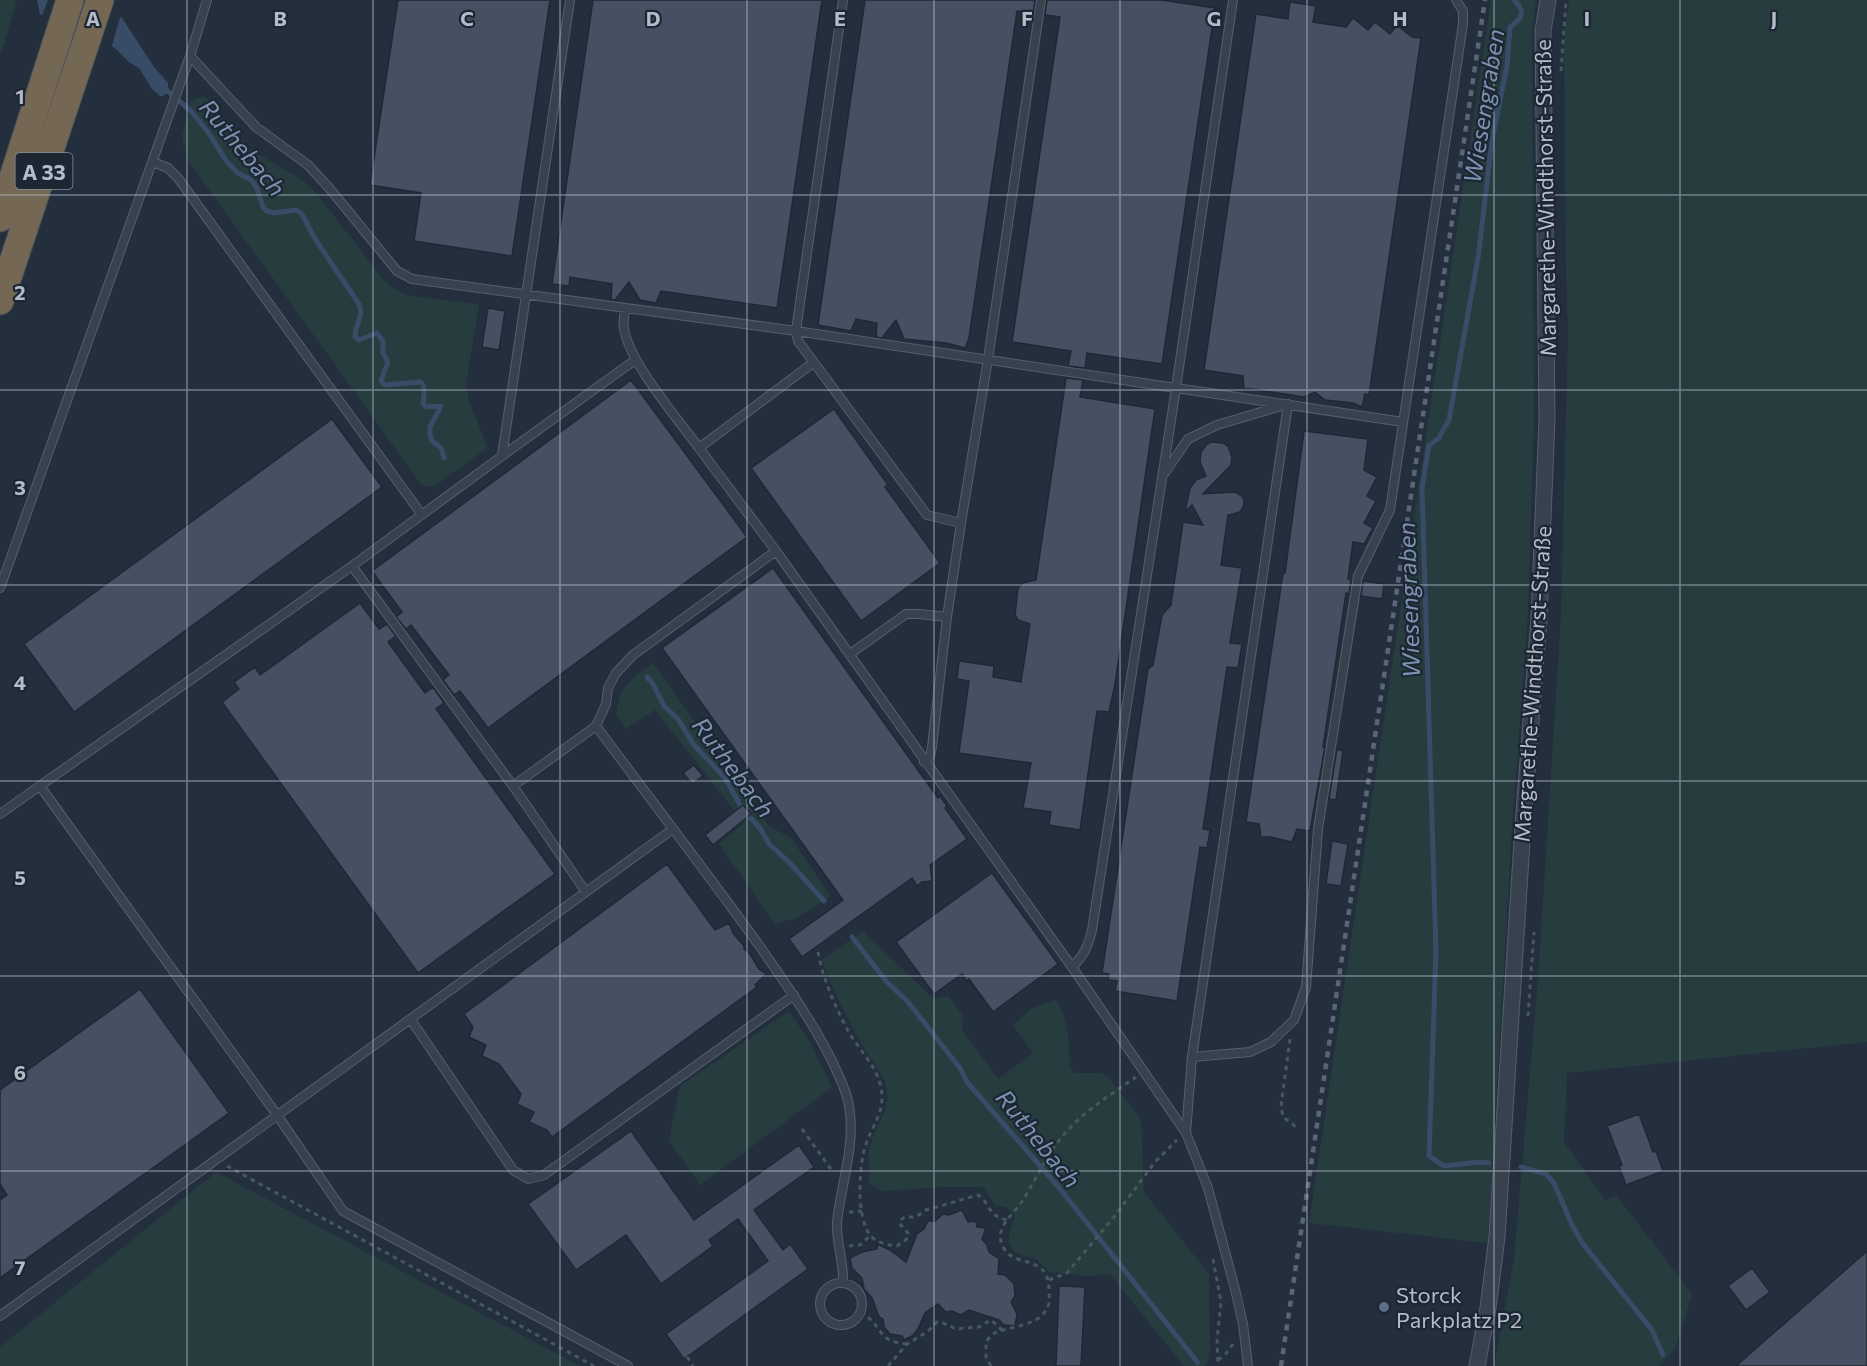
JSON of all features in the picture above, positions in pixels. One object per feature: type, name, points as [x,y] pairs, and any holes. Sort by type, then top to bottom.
[{"type":"highway","name":"A 33","points":[[0,218],[70,0]]},
{"type":"highway","name":"A 33","points":[[0,301],[100,0]]},
{"type":"street","name":"Margarethe-Windthorst-Straße","points":[[1477,1366],[1488,1308],[1497,1237],[1523,825],[1539,618],[1547,419],[1543,31],[1548,0]]},
{"type":"lane","points":[[0,588],[169,118],[207,0]]},
{"type":"lane","points":[[501,456],[570,0]]},
{"type":"lane","points":[[843,0],[796,331],[798,341],[927,515],[961,523]]},
{"type":"lane","points":[[924,762],[930,756],[932,747],[947,617],[1041,0]]},
{"type":"lane","points":[[1072,968],[1088,947],[1092,930],[1163,476],[1233,0]]},
{"type":"lane","points":[[1192,1057],[1251,1052],[1271,1042],[1294,1020],[1306,987],[1318,829],[1358,576],[1390,510],[1463,24],[1463,11],[1456,0]]},
{"type":"lane","points":[[190,56],[256,127],[308,165],[397,271],[412,279],[796,331],[1402,422]]},
{"type":"lane","points":[[153,162],[168,168],[178,178],[422,515]]},
{"type":"lane","points":[[625,309],[623,326],[635,360],[850,654],[1186,1133],[1208,1188],[1235,1289],[1245,1336],[1248,1366]]},
{"type":"lane","points":[[0,814],[352,566],[635,360]]},
{"type":"lane","points":[[699,448],[813,363]]},
{"type":"lane","points":[[1163,476],[1188,439],[1217,425],[1288,404]]},
{"type":"lane","points":[[1186,1133],[1192,1057],[1288,404]]},
{"type":"lane","points":[[513,786],[596,726],[606,704],[608,688],[616,673],[633,655],[776,551]]},
{"type":"lane","points":[[352,566],[513,786],[586,892]]},
{"type":"lane","points":[[850,654],[906,614],[947,617]]},
{"type":"lane","points":[[596,726],[794,995],[826,1049],[849,1102],[852,1123],[837,1222],[838,1245],[843,1264],[843,1283]]},
{"type":"lane","points":[[40,786],[278,1115],[343,1211],[628,1366]]},
{"type":"lane","points":[[0,1316],[673,829]]},
{"type":"lane","points":[[411,1020],[513,1170],[528,1179],[544,1174],[794,995]]},
{"type":"lane","points":[[837,1283],[843,1283],[856,1289],[862,1302],[860,1313],[854,1321],[840,1325],[828,1321],[823,1316],[820,1302],[825,1290],[837,1283]]},
{"type":"path","points":[[818,952],[825,981],[847,1029],[878,1075],[882,1087],[880,1113],[861,1161],[862,1211],[867,1230],[872,1238],[897,1245],[908,1238],[908,1233],[899,1223],[902,1218],[916,1217],[926,1210],[978,1195],[982,1197],[992,1213],[1007,1220]]},
{"type":"path","points":[[1288,1025],[1291,1037],[1281,1106],[1283,1117],[1294,1125],[1295,1130]]},
{"type":"path","points":[[991,1366],[986,1357],[986,1342],[994,1333],[1032,1322],[1044,1312],[1049,1304],[1049,1280],[1044,1270],[1035,1263],[1009,1254],[1004,1248],[1001,1230],[1022,1202],[1046,1159],[1070,1127],[1139,1075],[1143,1080]]},
{"type":"path","points":[[802,1130],[843,1186]]},
{"type":"path","points":[[1172,1133],[1180,1150]]},
{"type":"path","points":[[1049,1280],[1067,1273],[1136,1189],[1155,1161],[1186,1133]]},
{"type":"path","points":[[215,1160],[594,1366]]},
{"type":"path","points":[[838,1245],[860,1245],[871,1235]]},
{"type":"path","points":[[1210,1250],[1221,1302],[1217,1340],[1218,1366]]},
{"type":"path","points":[[860,1313],[873,1320],[882,1334],[890,1341],[907,1344]]},
{"type":"path","points":[[888,1366],[907,1344],[927,1332],[937,1322],[956,1329],[979,1327],[991,1320],[1003,1331]]},
{"type":"path","points":[[1218,1360],[1245,1336]]},
{"type":"path","points":[[687,1357],[693,1366]]},
{"type":"green space","points":[[0,0],[17,0],[0,56]]},
{"type":"green space","points":[[1491,0],[1536,0],[1532,34],[1534,420],[1528,615],[1512,828],[1488,1243],[1309,1223]]},
{"type":"green space","points":[[1569,0],[1867,0],[1867,1042],[1567,1073],[1564,1142],[1605,1200],[1617,1196],[1692,1294],[1675,1349],[1659,1366],[1494,1366],[1514,1259],[1538,979],[1561,615],[1568,334],[1564,38]]},
{"type":"green space","points":[[203,96],[251,150],[296,176],[313,189],[383,279],[395,289],[410,296],[479,304],[466,382],[468,398],[487,446],[435,486],[424,486],[420,483],[187,159],[182,136],[191,101]]},
{"type":"green space","points":[[653,663],[769,826],[791,838],[829,894],[828,899],[796,918],[775,924],[719,844],[744,823],[655,710],[626,729],[616,715],[620,693],[635,676]]},
{"type":"green space","points":[[863,931],[934,999],[949,996],[963,1016],[962,1030],[998,1079],[1033,1053],[1013,1025],[1032,1008],[1056,1000],[1066,1025],[1070,1068],[1074,1073],[1100,1073],[1108,1077],[1141,1120],[1144,1192],[1209,1274],[1210,1350],[1204,1366],[1184,1366],[1110,1274],[1087,1276],[1050,1272],[1036,1259],[1016,1253],[1008,1242],[1015,1216],[1008,1208],[995,1205],[983,1187],[883,1191],[869,1184],[870,1148],[887,1102],[886,1086],[883,1077],[847,1018],[822,960]]},
{"type":"green space","points":[[789,1011],[810,1042],[832,1087],[700,1185],[669,1140],[680,1086]]},
{"type":"green space","points":[[216,1172],[580,1366],[0,1366],[0,1347]]},
{"type":"water","points":[[37,0],[86,0],[122,18],[154,67],[168,83],[168,92],[160,96],[152,89],[139,68],[115,48],[40,14]]},
{"type":"pier","points":[[48,0],[93,0],[121,14],[111,49],[41,18]]},
{"type":"building","points":[[398,0],[550,0],[512,256],[414,241],[421,193],[370,185]]},
{"type":"building","points":[[593,0],[822,0],[777,308],[661,291],[656,303],[640,300],[629,282],[615,300],[611,300],[612,284],[570,277],[569,286],[552,284]]},
{"type":"building","points":[[865,0],[1035,0],[1033,13],[1017,11],[969,338],[965,348],[946,343],[904,339],[896,320],[882,338],[876,337],[877,323],[856,319],[851,331],[818,325]]},
{"type":"building","points":[[1047,0],[1161,0],[1215,8],[1162,364],[1087,353],[1085,368],[1068,366],[1071,351],[1012,342],[1060,17],[1045,15]]},
{"type":"building","points":[[1290,2],[1316,6],[1313,22],[1346,27],[1353,18],[1368,30],[1375,22],[1390,34],[1397,25],[1412,37],[1421,38],[1369,395],[1365,394],[1362,407],[1353,403],[1325,400],[1315,392],[1304,397],[1244,389],[1243,376],[1204,370],[1256,14],[1288,19]]},
{"type":"building","points":[[488,308],[505,311],[499,350],[482,347]]},
{"type":"building","points":[[1066,378],[1083,380],[1080,397],[1155,409],[1115,684],[1109,712],[1097,711],[1080,830],[1049,825],[1051,812],[1023,808],[1031,763],[959,753],[969,681],[957,679],[959,661],[994,666],[993,677],[1021,682],[1030,624],[1018,620],[1015,615],[1018,588],[1023,583],[1036,580]]},
{"type":"building","points":[[631,380],[747,537],[488,728],[460,691],[454,695],[443,680],[449,675],[411,625],[406,629],[396,617],[402,612],[372,571]]},
{"type":"building","points":[[834,409],[888,485],[885,487],[940,563],[861,621],[751,468]]},
{"type":"building","points":[[332,419],[382,487],[74,712],[24,644]]},
{"type":"building","points":[[1304,431],[1368,439],[1364,470],[1377,477],[1367,496],[1376,501],[1364,523],[1373,528],[1364,544],[1353,542],[1348,579],[1351,579],[1349,594],[1346,593],[1323,747],[1325,747],[1310,831],[1297,829],[1292,842],[1261,837],[1259,824],[1246,822],[1283,573],[1285,573]]},
{"type":"building","points":[[1212,442],[1228,446],[1232,457],[1231,465],[1203,494],[1235,492],[1244,500],[1240,512],[1228,515],[1221,565],[1242,568],[1230,643],[1242,644],[1238,668],[1227,667],[1203,829],[1210,830],[1207,848],[1200,847],[1177,1001],[1115,991],[1117,981],[1108,980],[1109,974],[1102,973],[1148,669],[1153,665],[1162,615],[1171,605],[1183,522],[1203,525],[1192,505],[1185,512],[1190,488],[1196,480],[1206,476],[1200,462],[1201,452],[1207,444]]},
{"type":"building","points":[[773,568],[938,798],[940,796],[947,806],[945,808],[967,839],[930,865],[932,881],[922,882],[917,886],[912,878],[802,957],[789,939],[843,900],[662,648]]},
{"type":"building","points":[[1363,581],[1384,584],[1382,599],[1361,596]]},
{"type":"building","points":[[360,603],[379,629],[387,624],[396,636],[388,642],[425,693],[433,687],[444,703],[436,709],[555,874],[418,973],[222,702],[239,689],[234,682],[255,667],[260,675]]},
{"type":"building","points":[[1337,749],[1343,751],[1336,800],[1329,799]]},
{"type":"building","points":[[694,765],[703,776],[692,784],[683,773]]},
{"type":"building","points":[[743,805],[751,814],[713,845],[705,835]]},
{"type":"building","points":[[1332,841],[1348,844],[1341,886],[1326,884]]},
{"type":"building","points":[[667,864],[715,930],[729,923],[744,949],[759,969],[766,974],[755,985],[757,987],[552,1137],[547,1130],[529,1122],[534,1112],[517,1104],[521,1094],[499,1064],[482,1056],[486,1045],[469,1037],[473,1027],[464,1014]]},
{"type":"building","points":[[992,873],[1058,964],[993,1012],[969,979],[967,981],[962,974],[934,994],[896,942]]},
{"type":"building","points":[[140,989],[229,1113],[0,1278],[0,1200],[7,1195],[0,1184],[0,1090]]},
{"type":"building","points":[[1639,1114],[1653,1152],[1656,1151],[1663,1171],[1626,1185],[1619,1166],[1622,1165],[1607,1126]]},
{"type":"building","points":[[631,1131],[694,1220],[799,1145],[814,1167],[754,1210],[783,1250],[790,1244],[808,1269],[684,1359],[666,1334],[768,1261],[738,1219],[709,1240],[713,1246],[661,1284],[626,1235],[576,1270],[528,1204]]},
{"type":"building","points":[[962,1210],[968,1222],[976,1221],[977,1227],[986,1228],[982,1239],[989,1252],[999,1259],[998,1274],[1005,1275],[1014,1284],[1015,1296],[1011,1302],[1017,1314],[1015,1326],[1004,1325],[999,1320],[969,1310],[961,1315],[952,1311],[946,1312],[938,1304],[925,1313],[912,1336],[904,1340],[902,1336],[890,1334],[884,1327],[883,1319],[879,1317],[872,1298],[864,1289],[862,1278],[852,1268],[850,1258],[862,1252],[877,1249],[877,1244],[906,1262],[917,1234],[924,1229],[928,1221],[935,1221],[943,1214],[949,1215]]},
{"type":"building","points":[[1867,1251],[1867,1366],[1736,1366]]},
{"type":"building","points":[[1752,1268],[1770,1292],[1746,1310],[1728,1286]]},
{"type":"building","points":[[1059,1286],[1085,1287],[1081,1366],[1056,1366]]},
{"type":"waterway","name":"Wiesengraben","points":[[1489,1163],[1444,1166],[1429,1156],[1436,952],[1422,488],[1429,445],[1438,439],[1449,420],[1478,258],[1492,140],[1507,66],[1510,27],[1518,21],[1521,15],[1520,8],[1514,0]]},
{"type":"waterway","name":"Ruthebach","points":[[164,88],[191,111],[227,162],[238,173],[251,180],[267,211],[274,213],[296,210],[302,214],[315,239],[359,304],[360,317],[355,337],[359,340],[377,333],[383,341],[383,353],[388,362],[381,381],[385,385],[421,382],[424,389],[423,404],[428,407],[441,406],[430,427],[430,434],[432,441],[441,448],[444,458]]},
{"type":"waterway","name":"Ruthebach","points":[[647,677],[664,706],[678,719],[694,745],[725,778],[743,810],[760,828],[769,844],[789,862],[824,901]]},
{"type":"waterway","name":"Ruthebach","points":[[852,937],[886,981],[908,1002],[960,1068],[967,1082],[1061,1190],[1198,1363]]},
{"type":"waterway","name":"Wiesengraben","points":[[1521,1167],[1546,1174],[1554,1183],[1583,1244],[1652,1330],[1663,1355]]},
{"type":"railway","points":[[1281,1366],[1485,0]]},
{"type":"place","name":"Storck Parkplatz P2","points":[[1384,1307]]}]
